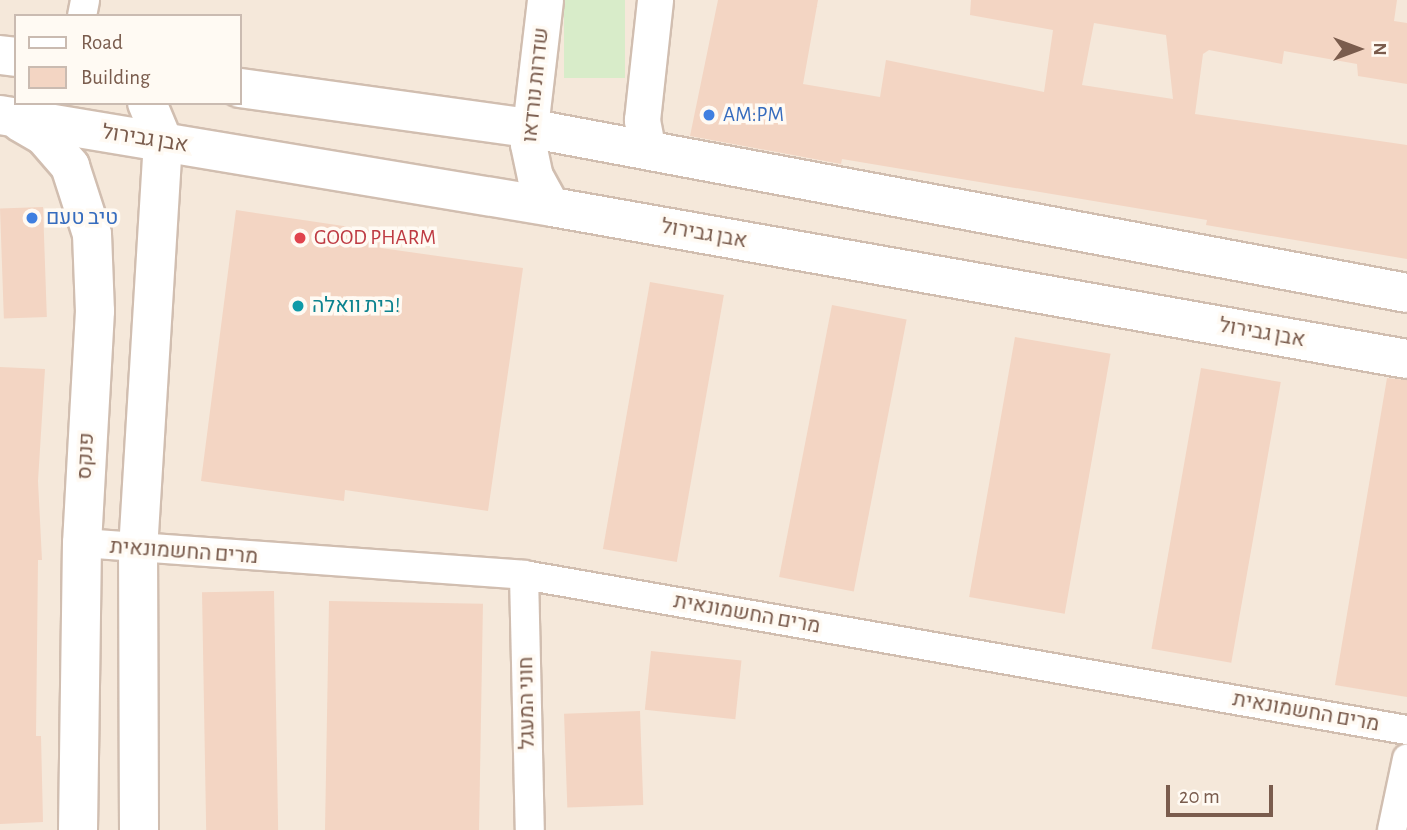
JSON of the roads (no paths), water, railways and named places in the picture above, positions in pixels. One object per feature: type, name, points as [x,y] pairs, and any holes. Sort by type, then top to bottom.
[{"type":"main road","points":[[242,88],[528,128],[1407,293]]},
{"type":"main road","points":[[139,830],[138,550],[163,141],[148,105]]},
{"type":"main road","name":"אבן גבירול","points":[[4,116],[552,207],[1407,359]]},
{"type":"main road","name":"פנקס","points":[[4,116],[58,149],[79,186],[92,234],[95,311],[82,543],[78,830]]},
{"type":"street","name":"שדרות נורדאו","points":[[545,0],[528,128],[530,162],[552,207]]},
{"type":"street","points":[[648,151],[642,120],[655,0]]},
{"type":"street","name":"מרים החשמונאית","points":[[82,543],[138,550],[524,575],[1407,730]]},
{"type":"street","name":"חוני המעגל","points":[[524,575],[530,830]]},
{"type":"street","points":[[1392,830],[1407,760]]},
{"type":"place","name":"AM:PM","points":[[709,115]]},
{"type":"place","name":"טיב טעם","points":[[32,218]]},
{"type":"place","name":"GOOD PHARM","points":[[300,238]]},
{"type":"place","name":"בית וואלה!","points":[[298,306]]}]
